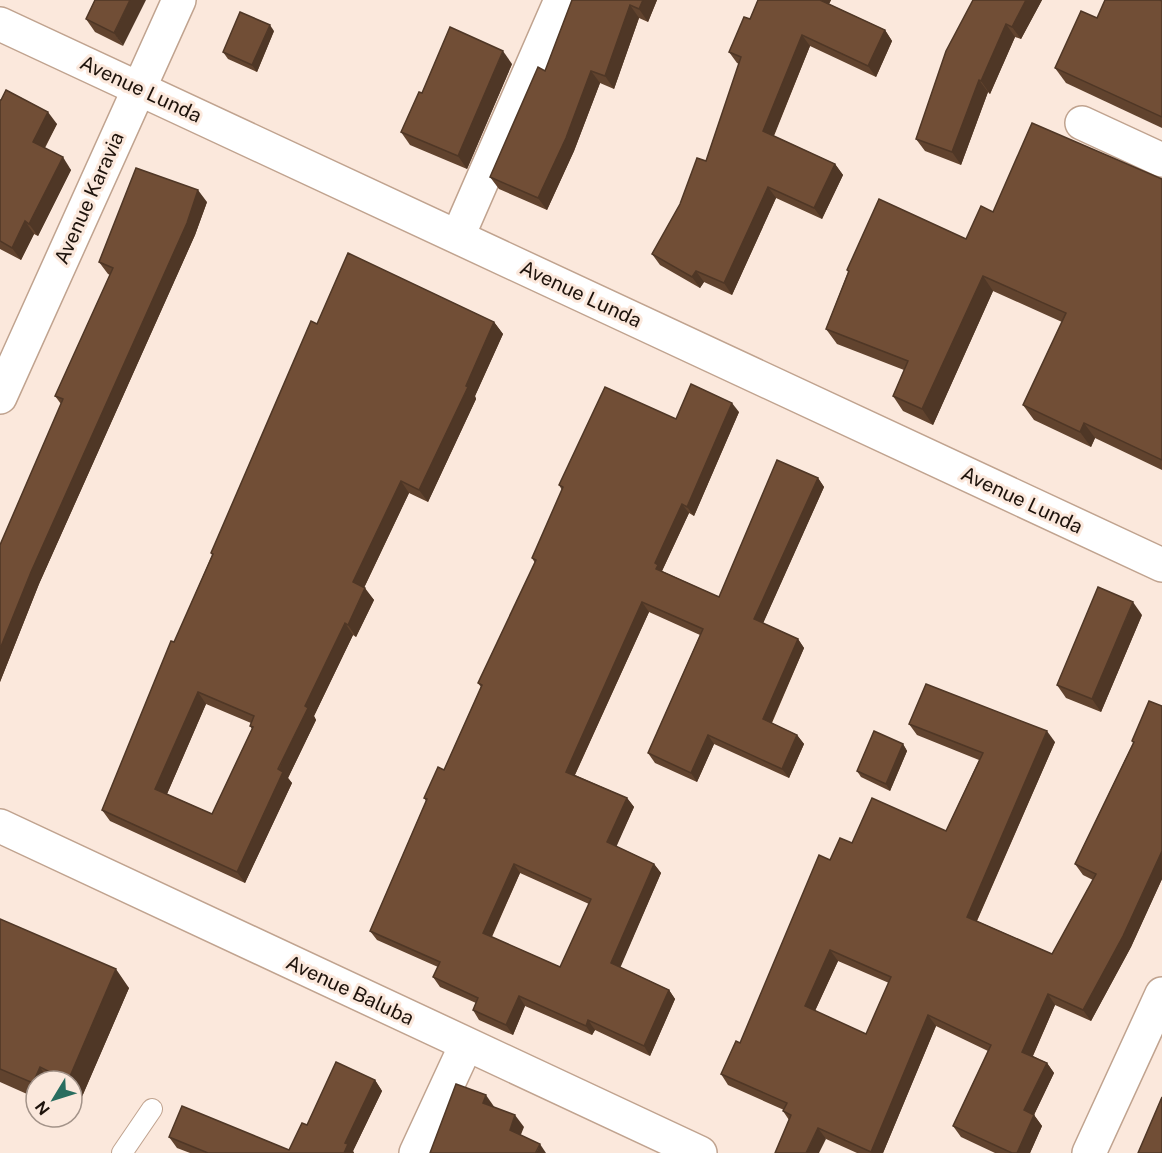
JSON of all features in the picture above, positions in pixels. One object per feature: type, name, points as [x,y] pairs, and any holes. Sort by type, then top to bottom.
[{"type":"street","name":"Avenue Karavia","points":[[0,397],[179,0]]},
{"type":"street","points":[[458,236],[561,0]]},
{"type":"street","name":"Avenue Lunda","points":[[0,24],[1162,565]]},
{"type":"street","points":[[1082,123],[1162,160]]},
{"type":"street","name":"Avenue Baluba","points":[[0,826],[700,1153]]},
{"type":"street","points":[[1089,1153],[1162,994]]},
{"type":"street","points":[[416,1153],[466,1045]]},
{"type":"lane","points":[[122,1153],[152,1109]]},
{"type":"building","points":[[95,0],[130,0],[114,33],[86,19]]},
{"type":"building","points":[[572,0],[643,0],[639,9],[630,5],[605,76],[591,71],[566,138],[538,198],[490,177],[538,67],[545,71]]},
{"type":"building","points":[[758,0],[820,0],[885,30],[868,66],[802,35],[763,131],[835,164],[814,208],[768,187],[724,283],[696,271],[692,277],[652,254],[680,204],[697,158],[706,161],[741,57],[729,52],[744,17],[750,19]]},
{"type":"building","points":[[973,0],[1026,0],[1012,27],[1006,24],[981,81],[979,80],[952,152],[916,139],[946,51]]},
{"type":"building","points":[[1105,0],[1162,1],[1162,117],[1055,68],[1081,11],[1097,18]]},
{"type":"building","points":[[240,12],[270,25],[252,65],[223,52]]},
{"type":"building","points":[[450,27],[503,51],[458,156],[401,132],[419,92],[422,93]]},
{"type":"building","points":[[6,90],[48,112],[33,142],[63,157],[29,224],[25,221],[12,248],[0,241],[0,100]]},
{"type":"building","points":[[1032,123],[1162,179],[1162,460],[1084,423],[1080,432],[1023,405],[1066,313],[983,276],[922,409],[893,396],[908,361],[826,329],[849,271],[847,270],[879,199],[966,239],[981,206],[993,212]]},
{"type":"building","points":[[136,168],[198,190],[187,223],[31,572],[0,649],[0,545],[63,399],[55,396],[113,268],[99,262]]},
{"type":"building","points":[[348,253],[494,322],[466,386],[468,387],[419,490],[401,481],[353,582],[365,588],[348,625],[345,623],[305,706],[308,708],[278,769],[283,772],[237,872],[102,810],[171,641],[174,642],[213,554],[211,553],[311,321],[317,324]],"holes":[[[198,692],[254,716],[250,726],[253,727],[212,814],[155,789]]]},
{"type":"building","points":[[691,384],[732,403],[687,507],[682,504],[655,563],[658,565],[656,569],[719,597],[777,460],[818,478],[754,619],[798,639],[763,719],[797,735],[782,769],[708,735],[691,773],[648,753],[703,629],[642,602],[566,772],[627,798],[607,842],[654,864],[611,963],[669,990],[644,1046],[588,1020],[586,1026],[519,996],[506,1025],[473,1010],[478,998],[433,977],[440,962],[370,931],[427,799],[424,798],[438,767],[444,770],[482,685],[478,683],[536,560],[532,558],[563,487],[559,485],[605,387],[676,419]],"holes":[[[514,864],[591,899],[560,967],[483,933]]]},
{"type":"building","points":[[1098,587],[1133,602],[1092,699],[1057,685]]},
{"type":"building","points":[[926,684],[1047,731],[967,917],[1052,954],[1096,874],[1075,864],[1134,742],[1132,741],[1149,701],[1162,706],[1162,851],[1123,936],[1083,1010],[1048,994],[1022,1052],[1047,1063],[1024,1110],[1034,1115],[1017,1153],[1012,1153],[953,1126],[991,1045],[928,1015],[871,1152],[818,1128],[806,1153],[775,1153],[791,1115],[783,1111],[787,1103],[721,1074],[736,1041],[740,1043],[819,855],[830,860],[840,838],[852,843],[872,798],[946,831],[983,753],[909,724]],"holes":[[[830,950],[891,977],[866,1034],[805,1006]]]},
{"type":"building","points":[[874,731],[903,744],[886,784],[857,771]]},
{"type":"building","points":[[0,919],[116,969],[73,1069],[40,1067],[39,1069],[24,1069],[24,1079],[0,1069]]},
{"type":"building","points":[[336,1062],[375,1080],[345,1143],[348,1144],[344,1153],[208,1153],[169,1137],[182,1106],[289,1150],[302,1123],[307,1125]]},
{"type":"building","points":[[456,1084],[486,1095],[483,1103],[515,1115],[510,1130],[540,1144],[537,1153],[430,1153]]},
{"type":"building","points":[[1162,1097],[1162,1153],[1138,1153]]}]
